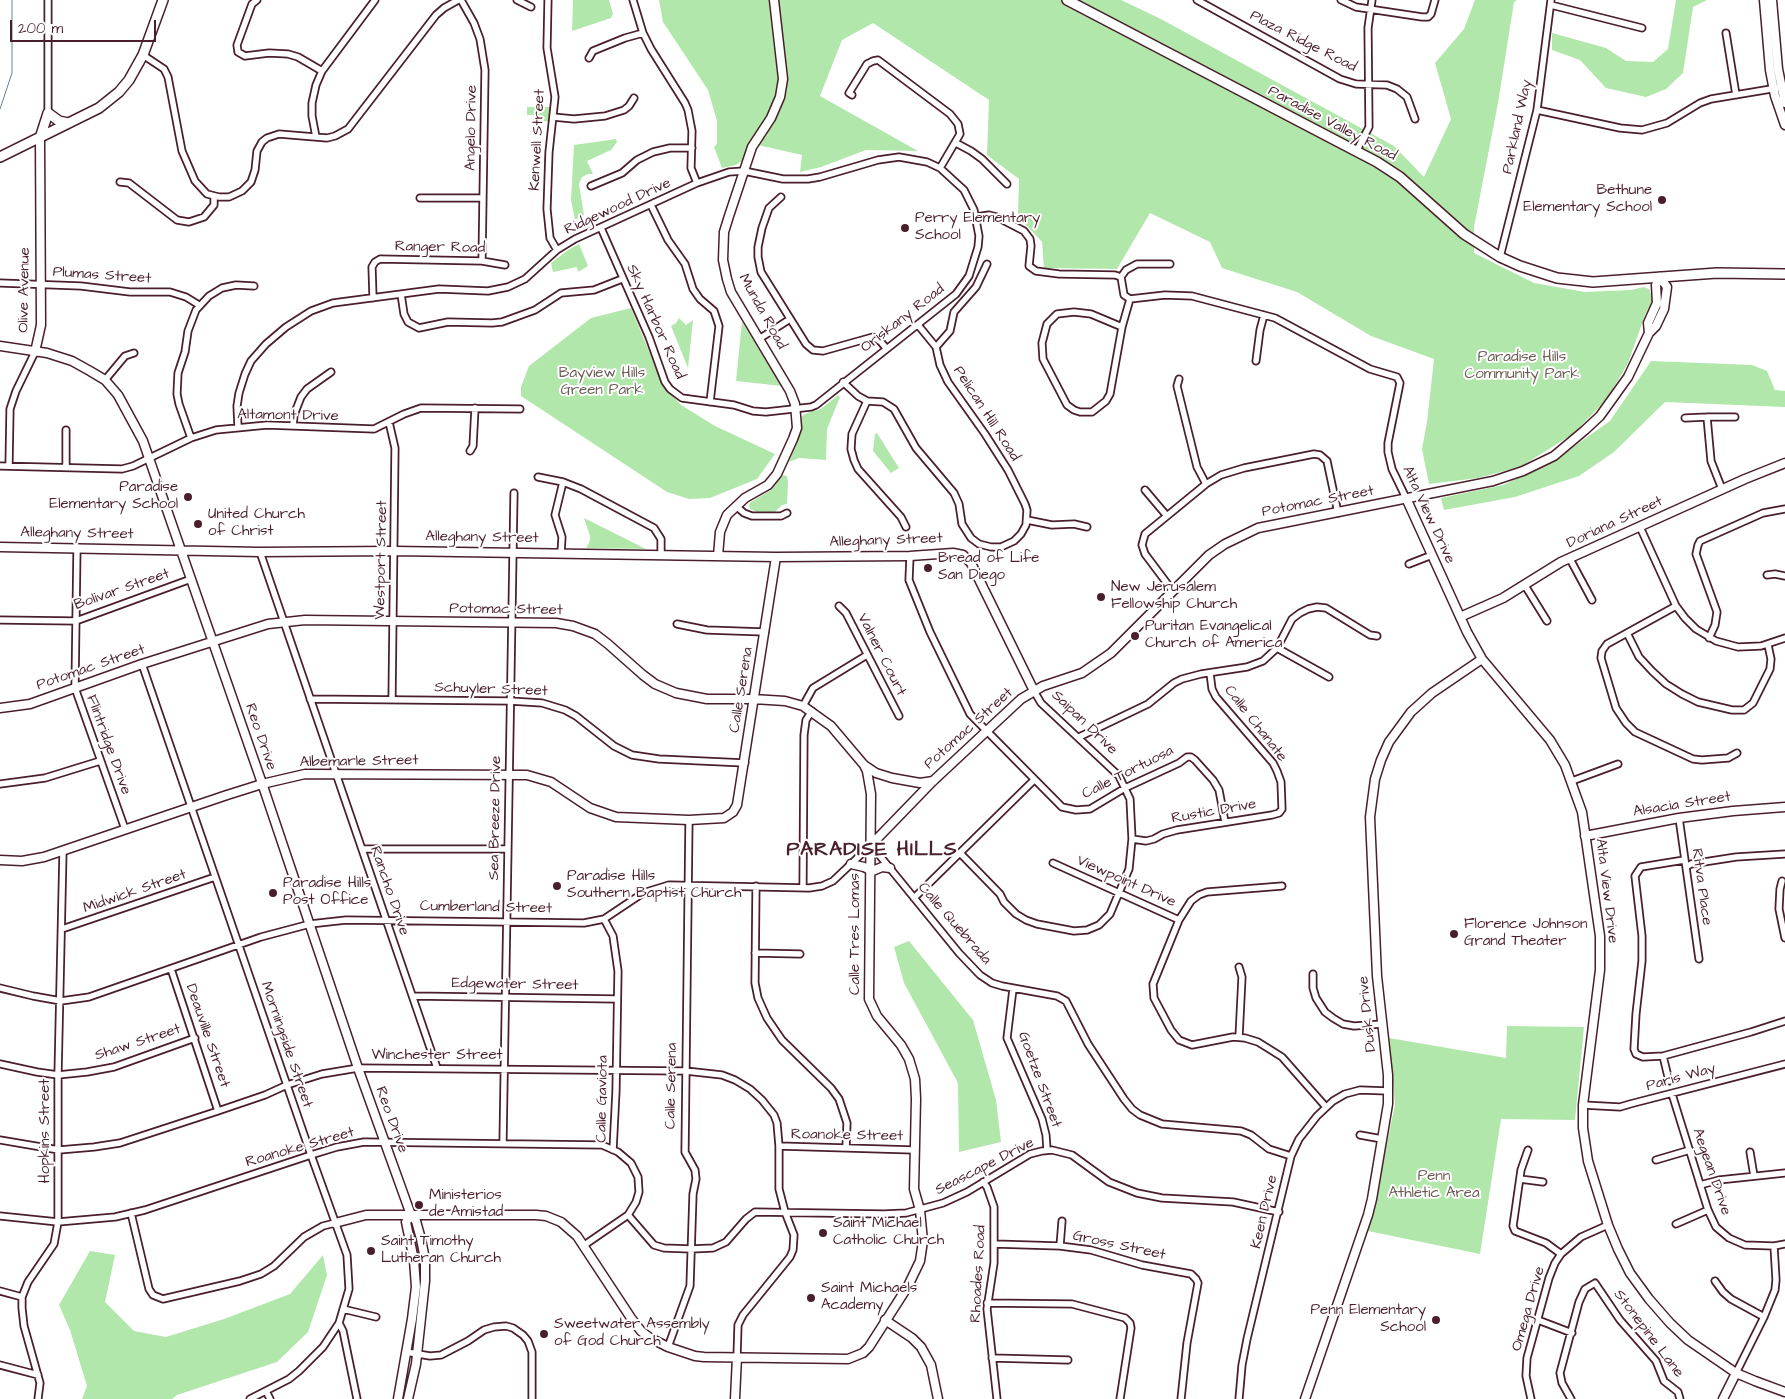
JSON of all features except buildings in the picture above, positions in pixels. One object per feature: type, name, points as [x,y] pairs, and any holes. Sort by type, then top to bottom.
[{"type":"main road","points":[[0,158],[99,108],[110,100],[129,80],[143,55],[164,0]]},
{"type":"main road","name":"Paradise Valley Road","points":[[1067,0],[1357,150],[1400,177],[1460,231],[1500,257],[1539,272],[1557,278],[1611,281],[1717,273],[1785,274]]},
{"type":"main road","points":[[40,138],[48,113],[59,121],[68,123]]},
{"type":"street","points":[[48,0],[48,113]]},
{"type":"street","points":[[256,0],[252,4],[237,45],[238,52],[245,56],[268,53],[288,54],[298,57],[322,71]]},
{"type":"street","points":[[316,137],[312,116],[312,102],[316,84],[322,71],[375,0]]},
{"type":"street","points":[[143,55],[164,69],[170,84],[182,151],[195,181],[200,188],[214,197],[224,198],[234,196],[248,186],[254,174],[258,148],[267,138],[279,134],[316,137],[335,136],[348,129],[436,15],[459,0]]},
{"type":"street","name":"Angelo Drive","points":[[459,0],[474,23],[480,39],[485,70],[482,261]]},
{"type":"street","points":[[517,0],[531,7]]},
{"type":"street","name":"Kenwell Street","points":[[548,0],[547,48],[555,97],[548,168],[547,209],[550,238],[557,250]]},
{"type":"street","points":[[633,0],[642,32],[650,49],[685,103],[690,115],[692,131],[691,168],[698,184]]},
{"type":"street","name":"Munda Road","points":[[718,556],[719,536],[728,515],[745,498],[768,485],[777,474],[796,428],[796,409],[790,391],[731,292],[726,279],[723,260],[724,232],[752,147],[774,111],[780,97],[783,79],[774,0]]},
{"type":"street","name":"Plaza Ridge Road","points":[[1197,0],[1336,77],[1356,84],[1388,85],[1401,91],[1406,97],[1415,119]]},
{"type":"street","points":[[1342,0],[1356,7],[1370,10],[1428,17],[1431,14],[1435,0]]},
{"type":"street","points":[[1357,150],[1369,127],[1368,28],[1372,0]]},
{"type":"street","points":[[1764,0],[1770,70],[1785,103]]},
{"type":"street","points":[[1772,0],[1777,88],[1785,125]]},
{"type":"street","points":[[1551,2],[1642,28]]},
{"type":"street","name":"Parkland Way","points":[[1500,257],[1537,110],[1551,2]]},
{"type":"street","points":[[589,58],[593,51],[642,32]]},
{"type":"street","points":[[1726,33],[1736,95]]},
{"type":"street","points":[[852,95],[849,94],[867,64],[878,60],[953,117],[960,134],[940,168]]},
{"type":"street","points":[[1537,110],[1620,128],[1642,130],[1667,123],[1700,103],[1711,99],[1777,88]]},
{"type":"street","points":[[553,117],[574,119],[605,116],[624,110],[634,98]]},
{"type":"street","name":"Olive Avenue","points":[[9,466],[10,409],[16,391],[35,352],[41,325],[40,138]]},
{"type":"street","points":[[956,142],[982,159],[1006,184]]},
{"type":"street","points":[[591,186],[622,173],[637,160],[653,152],[680,147],[692,148]]},
{"type":"street","name":"Ridgewood Drive","points":[[238,427],[237,406],[242,380],[252,361],[266,344],[292,322],[311,311],[333,303],[401,294],[445,289],[481,291],[502,289],[525,279],[557,250],[574,239],[729,172],[744,171],[783,179],[808,179],[878,160],[899,157],[927,162],[940,168]]},
{"type":"street","name":"Oriskany Road","points":[[796,409],[816,404],[956,294],[969,276],[978,247],[979,230],[976,217],[964,190],[940,168]]},
{"type":"street","points":[[120,182],[129,184],[177,220],[189,222],[204,217],[214,205],[214,197]]},
{"type":"street","points":[[781,197],[769,208],[762,228],[758,257],[762,272],[806,344],[813,350],[823,351],[873,337],[886,348]]},
{"type":"street","points":[[420,198],[483,198]]},
{"type":"street","points":[[651,205],[668,240],[685,264],[693,288],[700,299],[714,311],[718,326],[710,402]]},
{"type":"street","points":[[976,217],[988,215],[997,217],[1024,231],[1028,236],[1031,246],[1029,266],[1036,271],[1059,274],[1115,275],[1121,277]]},
{"type":"street","name":"Sky Harbor Road","points":[[600,228],[622,279],[629,289],[668,386],[674,393],[682,398],[753,411],[766,412],[796,409]]},
{"type":"street","name":"Ranger Road","points":[[372,298],[372,267],[380,259],[482,261],[506,264]]},
{"type":"street","points":[[936,347],[950,331],[954,312],[976,287],[987,264]]},
{"type":"street","points":[[1170,264],[1138,264],[1126,270],[1121,277],[1124,295],[1130,299],[1166,295],[1192,296],[1264,314],[1256,361]]},
{"type":"street","name":"Potomac Street","points":[[0,708],[30,704],[142,664],[268,624],[305,620],[556,623],[584,629],[600,637],[649,680],[676,693],[707,699],[785,701],[803,706],[831,726],[864,765],[876,773],[920,783],[934,781],[1021,699],[1043,686],[1091,668],[1111,654],[1172,590],[1209,555],[1247,532],[1270,525],[1494,481],[1523,471],[1554,456],[1586,430],[1616,395],[1628,377],[1649,333],[1648,323],[1657,303],[1656,285],[1660,277]]},
{"type":"street","points":[[401,294],[404,314],[408,322],[419,328],[448,322],[502,322],[535,310],[561,293],[594,290],[622,279]]},
{"type":"street","name":"Plumas Street","points":[[0,283],[81,286],[130,292],[170,292],[186,297],[199,306]]},
{"type":"street","points":[[191,438],[177,394],[178,373],[188,331],[199,306],[209,296],[222,288],[236,285],[254,286]]},
{"type":"street","points":[[1122,327],[1091,314],[1062,312],[1052,318],[1044,330],[1042,342],[1043,359],[1067,405],[1080,412],[1092,412],[1106,401],[1110,394],[1122,327],[1130,299]]},
{"type":"street","name":"Alta View Drive","points":[[1264,314],[1291,325],[1370,369],[1397,377],[1400,383],[1388,448],[1392,470],[1482,659],[1550,740],[1565,764],[1582,812],[1600,944],[1600,970],[1583,1105],[1584,1143],[1608,1225],[1618,1250],[1630,1272],[1661,1314],[1679,1332],[1699,1349],[1736,1372],[1785,1392]]},
{"type":"street","points":[[759,339],[790,319]]},
{"type":"street","name":"Pelican Hill Road","points":[[918,325],[936,347],[940,365],[948,382],[1008,470],[1025,504],[1027,520]]},
{"type":"street","name":"Reo Drive","points":[[0,346],[47,353],[72,361],[105,380],[124,404],[143,441],[358,1068],[411,1216],[416,1221],[425,1258],[425,1281],[417,1355],[408,1399]]},
{"type":"street","points":[[105,380],[125,356],[134,353]]},
{"type":"street","points":[[293,426],[294,415],[301,397],[307,389],[331,372]]},
{"type":"street","points":[[1179,379],[1177,386],[1197,467],[1206,484]]},
{"type":"street","points":[[843,382],[867,401],[883,402],[897,413],[916,448],[954,493],[959,504],[962,524],[974,541],[991,547],[1006,546],[1021,534],[1027,520],[1052,525],[1074,524],[1087,526]]},
{"type":"street","points":[[867,401],[852,434],[851,449],[854,460],[858,469],[901,517],[906,527]]},
{"type":"street","name":"Altamont Drive","points":[[0,466],[122,468],[150,460],[191,438],[216,430],[267,425],[362,430],[374,429],[421,408],[520,409]]},
{"type":"street","points":[[470,451],[473,446],[475,408]]},
{"type":"street","points":[[1707,417],[1711,461],[1722,489]]},
{"type":"street","points":[[1685,418],[1735,417]]},
{"type":"street","name":"Westport Street","points":[[389,422],[395,442],[392,700]]},
{"type":"street","points":[[66,430],[66,467]]},
{"type":"street","points":[[1172,590],[1145,554],[1142,541],[1145,534],[1206,484],[1234,470],[1314,454],[1320,455],[1327,461],[1338,513]]},
{"type":"street","name":"Doriana Street","points":[[1460,616],[1503,598],[1561,562],[1722,489],[1785,463]]},
{"type":"street","points":[[538,476],[563,482],[581,490],[654,528],[661,540],[661,555]]},
{"type":"street","points":[[561,553],[562,537],[555,515],[563,482]]},
{"type":"street","points":[[1145,490],[1167,516]]},
{"type":"street","name":"Sea Breeze Drive","points":[[503,1143],[514,493]]},
{"type":"street","points":[[736,506],[744,513],[752,516],[781,516],[788,513]]},
{"type":"street","points":[[1709,638],[1717,619],[1717,612],[1696,554],[1700,541],[1763,513],[1785,509]]},
{"type":"street","points":[[1640,527],[1676,606],[1690,624],[1709,638],[1723,644],[1738,647],[1768,645],[1785,638]]},
{"type":"street","name":"Alleghany Street","points":[[0,547],[260,552],[513,552],[718,556],[910,556],[953,553],[963,555]]},
{"type":"street","name":"Flintridge Drive","points":[[77,548],[75,688],[125,829]]},
{"type":"street","name":"Rancho Drive","points":[[260,552],[436,1068]]},
{"type":"street","name":"Saipan Drive","points":[[960,852],[1000,894],[1004,902],[1016,914],[1037,924],[1074,931],[1091,929],[1108,917],[1129,869],[1132,840],[1131,808],[1119,776],[1041,703],[971,563],[963,555]]},
{"type":"street","points":[[1409,564],[1432,555]]},
{"type":"street","name":"Calle Serena","points":[[721,819],[730,814],[737,805],[776,556]]},
{"type":"street","name":"Calle Tortuosa","points":[[910,556],[909,580],[930,632],[970,714],[1062,808],[1090,809],[1125,788],[1187,757],[1191,757],[1214,780],[1219,790],[1225,822]]},
{"type":"street","points":[[1570,559],[1592,600]]},
{"type":"street","points":[[1767,575],[1785,576]]},
{"type":"street","name":"Bolivar Street","points":[[0,620],[76,621],[191,580]]},
{"type":"street","points":[[1524,584],[1546,622]]},
{"type":"street","name":"Valner Court","points":[[839,606],[846,613],[899,716]]},
{"type":"street","points":[[1676,606],[1607,644],[1602,651],[1601,658],[1616,708],[1622,719],[1635,732],[1693,759],[1728,758],[1737,753]]},
{"type":"street","points":[[1079,737],[1148,704],[1174,683],[1188,676],[1253,666],[1267,659],[1277,648],[1292,619],[1302,611],[1313,608],[1326,608],[1370,635],[1377,636]]},
{"type":"street","points":[[677,624],[707,630],[765,632]]},
{"type":"street","points":[[1627,634],[1634,648],[1646,664],[1666,684],[1698,702],[1732,710],[1744,710],[1753,703],[1771,666],[1768,645]]},
{"type":"street","points":[[1277,648],[1329,677]]},
{"type":"street","points":[[803,706],[813,688],[867,655]]},
{"type":"street","name":"Dusk Drive","points":[[1305,1399],[1365,1226],[1372,1199],[1388,1091],[1377,976],[1370,817],[1375,779],[1389,742],[1411,712],[1432,693],[1482,659]]},
{"type":"street","name":"Morningside Street","points":[[142,664],[347,1255],[349,1289],[339,1323],[323,1347],[300,1371],[289,1379],[250,1399]]},
{"type":"street","name":"Calle Chanate","points":[[1210,673],[1216,697],[1273,763],[1277,771],[1281,782],[1282,809],[1279,813],[1272,815]]},
{"type":"street","name":"Schuyler Street","points":[[310,699],[542,703],[565,710],[585,722],[623,752],[639,757],[744,763]]},
{"type":"street","points":[[803,887],[804,735],[806,720],[812,711]]},
{"type":"street","points":[[0,784],[46,778],[100,761]]},
{"type":"street","points":[[1572,781],[1618,764]]},
{"type":"street","name":"Calle Tres Lomas","points":[[336,1223],[366,1215],[541,1215],[566,1225],[577,1236],[636,1324],[650,1338],[668,1347],[695,1356],[737,1357],[852,1358],[866,1350],[908,1286],[920,1261],[923,1241],[920,1210],[914,1189],[916,1088],[909,1059],[902,1046],[878,1016],[869,999],[871,794],[867,771],[864,765]]},
{"type":"street","name":"Albemarle Street","points":[[0,860],[30,860],[63,851],[262,784],[305,774],[531,776],[548,780],[560,786],[590,808],[616,818],[721,819]]},
{"type":"street","points":[[914,898],[1034,780]]},
{"type":"street","name":"Cumberland Street","points":[[0,988],[61,1000],[98,995],[239,945],[310,924],[346,920],[584,923],[604,919],[643,893],[669,884],[810,888],[826,885],[833,881],[871,845],[934,781]]},
{"type":"street","name":"Alsacia Street","points":[[1585,836],[1678,818],[1733,811],[1785,808]]},
{"type":"street","name":"Rustic Drive","points":[[1132,840],[1146,841],[1178,830],[1272,815]]},
{"type":"street","name":"Ritva Place","points":[[1678,818],[1699,959]]},
{"type":"street","name":"Calle Serena","points":[[668,1347],[690,1286],[693,1194],[696,1179],[695,1170],[685,1152],[689,820]]},
{"type":"street","points":[[871,824],[878,828],[888,827]]},
{"type":"street","name":"Calle Quebrada","points":[[871,845],[980,975],[992,983],[1013,989],[1056,996],[1066,1002],[1087,1042],[1124,1099],[1140,1115],[1162,1124],[1241,1130],[1269,1149],[1291,1156]]},
{"type":"street","points":[[362,849],[508,849]]},
{"type":"street","name":"Hopkins Street","points":[[38,1399],[40,1383],[24,1326],[22,1297],[28,1282],[54,1244],[57,1235],[58,1074],[63,851]]},
{"type":"street","points":[[1686,867],[1691,864],[1736,857],[1785,854]]},
{"type":"street","points":[[1684,860],[1641,867],[1634,876],[1642,936],[1642,962],[1634,1050],[1641,1057],[1663,1056],[1785,1021]]},
{"type":"street","name":"Viewpoint Drive","points":[[1053,863],[1179,920],[1153,984],[1154,998],[1173,1034],[1183,1042],[1197,1045],[1222,1039],[1239,1038],[1258,1042],[1282,1057],[1326,1107]]},
{"type":"street","points":[[851,864],[860,865],[870,871],[882,867],[890,868]]},
{"type":"street","name":"Midwick Street","points":[[62,929],[215,877]]},
{"type":"street","points":[[1782,881],[1779,910],[1785,938]]},
{"type":"street","points":[[756,886],[755,983],[758,998],[782,1040],[831,1088],[838,1099],[847,1123],[846,1148]]},
{"type":"street","points":[[1179,920],[1191,901],[1207,892],[1282,886]]},
{"type":"street","name":"Calle Gaviota","points":[[604,919],[613,936],[617,962],[618,999],[613,1150],[627,1159],[634,1167],[638,1177],[638,1197],[628,1215]]},
{"type":"street","points":[[755,953],[800,954]]},
{"type":"street","points":[[1239,967],[1242,977],[1239,1038]]},
{"type":"street","name":"Deauville Street","points":[[171,969],[218,1111]]},
{"type":"street","points":[[1313,974],[1314,994],[1329,1015],[1343,1024],[1354,1026],[1382,1024]]},
{"type":"street","name":"Goetze Street","points":[[1013,989],[1007,1038],[1042,1119],[1048,1150]]},
{"type":"street","name":"Edgewater Street","points":[[413,996],[618,999]]},
{"type":"street","name":"Shaw Street","points":[[0,1064],[37,1072],[58,1074],[87,1072],[114,1067],[195,1038]]},
{"type":"street","points":[[1663,1056],[1669,1082]]},
{"type":"street","name":"Paris Way","points":[[1583,1105],[1620,1106],[1785,1064]]},
{"type":"street","name":"Winchester Street","points":[[0,1140],[59,1150],[94,1148],[132,1141],[265,1095],[287,1084],[322,1074],[358,1068],[686,1071],[727,1077],[743,1084],[757,1095],[774,1115],[779,1146],[779,1189],[794,1235],[793,1250],[790,1258],[744,1315],[738,1326],[737,1357]]},
{"type":"street","name":"Keen Drive","points":[[1239,1399],[1242,1365],[1291,1156],[1300,1138],[1317,1116],[1326,1107],[1345,1094],[1360,1090],[1388,1091]]},
{"type":"street","name":"Aegean Drive","points":[[1672,1094],[1700,1186],[1716,1227],[1734,1241],[1751,1246],[1785,1244]]},
{"type":"street","points":[[1360,1135],[1382,1139]]},
{"type":"street","name":"Roanoke Street","points":[[0,1216],[58,1222],[115,1217],[156,1207],[337,1147],[364,1142],[602,1145],[613,1150]]},
{"type":"street","name":"Roanoke Street","points":[[779,1146],[914,1150]]},
{"type":"street","name":"Seascape Drive","points":[[628,1215],[654,1245],[664,1248],[713,1248],[723,1244],[746,1218],[755,1212],[906,1213],[943,1203],[1030,1154],[1048,1150],[1058,1150],[1072,1155],[1109,1182],[1137,1193],[1162,1198],[1233,1202],[1278,1212]]},
{"type":"street","points":[[1528,1150],[1522,1163],[1513,1226],[1514,1231],[1546,1243],[1561,1254]]},
{"type":"street","points":[[1656,1160],[1690,1150]]},
{"type":"street","points":[[1750,1152],[1754,1176]]},
{"type":"street","points":[[1700,1186],[1719,1180],[1785,1173]]},
{"type":"street","points":[[1520,1179],[1543,1182]]},
{"type":"street","name":"Rhoades Road","points":[[983,1182],[987,1187],[994,1207],[994,1263],[987,1303],[987,1323],[997,1399]]},
{"type":"street","points":[[1676,1224],[1708,1210]]},
{"type":"street","points":[[131,1213],[148,1286],[153,1295],[163,1298],[240,1281],[261,1274],[274,1266],[304,1237],[323,1226],[336,1223]]},
{"type":"street","points":[[583,1246],[628,1215]]},
{"type":"street","name":"Reo Drive","points":[[398,1399],[416,1286],[414,1260],[406,1222],[411,1216]]},
{"type":"street","points":[[1060,1246],[1062,1221]]},
{"type":"street","name":"Omega Drive","points":[[1531,1399],[1526,1376],[1527,1358],[1549,1278],[1561,1254],[1581,1237],[1608,1225]]},
{"type":"street","name":"Gross Street","points":[[995,1244],[1060,1246],[1091,1250],[1142,1265],[1191,1274],[1196,1279],[1197,1287],[1187,1342],[1181,1399]]},
{"type":"street","points":[[1722,1399],[1773,1296],[1776,1285],[1774,1246]]},
{"type":"street","points":[[1715,1281],[1731,1298],[1764,1317]]},
{"type":"street","name":"Stonepine Lane","points":[[1572,1333],[1579,1302],[1585,1289],[1595,1283],[1620,1320],[1656,1360],[1664,1380],[1678,1392],[1680,1399]]},
{"type":"street","points":[[0,1291],[22,1297]]},
{"type":"street","points":[[987,1303],[1072,1304],[1125,1318],[1130,1323],[1131,1328],[1120,1399]]},
{"type":"street","points":[[343,1309],[376,1317]]},
{"type":"street","points":[[885,1320],[912,1338],[921,1347],[931,1365],[938,1399]]},
{"type":"street","points":[[1538,1320],[1572,1333],[1560,1373],[1562,1383],[1571,1399]]},
{"type":"street","points":[[339,1323],[357,1399]]},
{"type":"street","points":[[406,1352],[430,1356],[448,1353],[484,1330],[506,1326],[520,1332],[528,1341],[532,1352],[532,1399]]},
{"type":"street","points":[[735,1399],[737,1357]]},
{"type":"street","points":[[992,1358],[1068,1360]]},
{"type":"street","points":[[0,1365],[38,1375]]},
{"type":"street","points":[[266,1391],[270,1399]]},
{"type":"green space","points":[[573,0],[609,0],[613,14],[611,18],[572,31]]},
{"type":"green space","name":"Paradise Hills Community Park","points":[[659,0],[1121,0],[1159,18],[1394,146],[1424,177],[1451,119],[1435,63],[1464,29],[1475,0],[1517,0],[1514,2],[1498,103],[1474,227],[1474,253],[1534,283],[1585,292],[1631,290],[1644,287],[1649,289],[1653,300],[1645,315],[1628,363],[1607,399],[1573,434],[1520,467],[1478,478],[1429,484],[1422,449],[1434,359],[1371,336],[1297,292],[1222,268],[1210,242],[1150,213],[1117,269],[1044,268],[1042,242],[1018,216],[1019,179],[987,155],[989,100],[873,23],[842,40],[820,96],[918,151],[866,150],[821,167],[800,172],[802,155],[749,143],[742,161],[736,165],[722,168],[714,147],[717,144],[717,121],[708,90],[663,22]]},
{"type":"green space","points":[[1676,0],[1707,0],[1693,7],[1683,73],[1666,89],[1646,97],[1606,88],[1580,60],[1552,50],[1552,33],[1606,48],[1626,61],[1653,62],[1668,49]]},
{"type":"green space","points":[[527,107],[550,107],[549,122],[539,120],[540,115],[527,115]]},
{"type":"green space","points":[[616,139],[617,142],[611,150],[587,161],[593,174],[582,177],[579,184],[584,215],[575,220],[571,200],[574,145]]},
{"type":"green space","points":[[579,244],[588,266],[578,272],[577,267],[553,272],[551,263]]},
{"type":"green space","name":"Bayview Hills Green Park","points":[[631,308],[664,387],[681,405],[715,426],[775,454],[757,479],[710,498],[689,499],[667,492],[521,396],[521,387],[529,366],[591,318]]},
{"type":"green space","points":[[679,318],[686,325],[693,320],[688,368],[671,326]]},
{"type":"green space","points":[[742,322],[782,386],[736,381]]},
{"type":"green space","points":[[1651,361],[1752,365],[1767,371],[1775,390],[1785,391],[1785,407],[1665,402],[1614,452],[1579,476],[1515,497],[1444,510],[1441,498],[1503,485],[1549,464],[1610,421]]},
{"type":"green space","points":[[838,395],[840,397],[827,429],[826,460],[799,458],[789,462],[799,437],[802,416],[821,409]]},
{"type":"green space","points":[[877,433],[899,468],[891,473],[873,451],[875,434]]},
{"type":"green space","points":[[783,475],[787,476],[788,482],[787,504],[782,505],[775,512],[757,512],[750,509],[749,504],[771,490]]},
{"type":"green space","points":[[584,518],[646,549],[586,548],[590,541],[590,536]]},
{"type":"green space","points":[[909,941],[973,1020],[996,1100],[1001,1142],[959,1152],[958,1083],[904,983],[894,947]]},
{"type":"green space","name":"Penn Athletic Area","points":[[1507,1026],[1584,1027],[1575,1120],[1501,1119],[1480,1254],[1368,1231],[1395,1105],[1389,1038],[1506,1058]]},
{"type":"green space","points":[[90,1251],[115,1255],[105,1302],[134,1331],[166,1337],[224,1319],[290,1294],[323,1255],[327,1275],[308,1332],[277,1362],[177,1395],[172,1399],[82,1399],[87,1386],[70,1330],[59,1305]]},
{"type":"waterway","points":[[0,109],[12,73],[12,0]]},
{"type":"place","name":"Bethune Elementary School","points":[[1662,200]]},
{"type":"place","name":"Perry Elementary School","points":[[905,228]]},
{"type":"place","name":"Paradise Elementary School","points":[[188,497]]},
{"type":"place","name":"United Church of Christ","points":[[198,524]]},
{"type":"place","name":"Bread of Life San Diego","points":[[928,568]]},
{"type":"place","name":"New Jerusalem Fellowship Church","points":[[1101,597]]},
{"type":"place","name":"Puritan Evangelical Church of America","points":[[1135,636]]},
{"type":"place","name":"Paradise Hills Southern Baptist Church","points":[[557,886]]},
{"type":"place","name":"Paradise Hills Post Office","points":[[273,893]]},
{"type":"place","name":"Florence Johnson Grand Theater","points":[[1454,934]]},
{"type":"place","name":"Ministerios de Amistad","points":[[419,1205]]},
{"type":"place","name":"Saint Michael Catholic Church","points":[[823,1233]]},
{"type":"place","name":"Saint Timothy Lutheran Church","points":[[371,1251]]},
{"type":"place","name":"Saint Michaels Academy","points":[[811,1298]]},
{"type":"place","name":"Penn Elementary School","points":[[1436,1320]]},
{"type":"place","name":"Sweetwater Assembly of God Church","points":[[544,1334]]},
{"type":"district","name":"PARADISE HILLS","points":[[872,851]]}]
